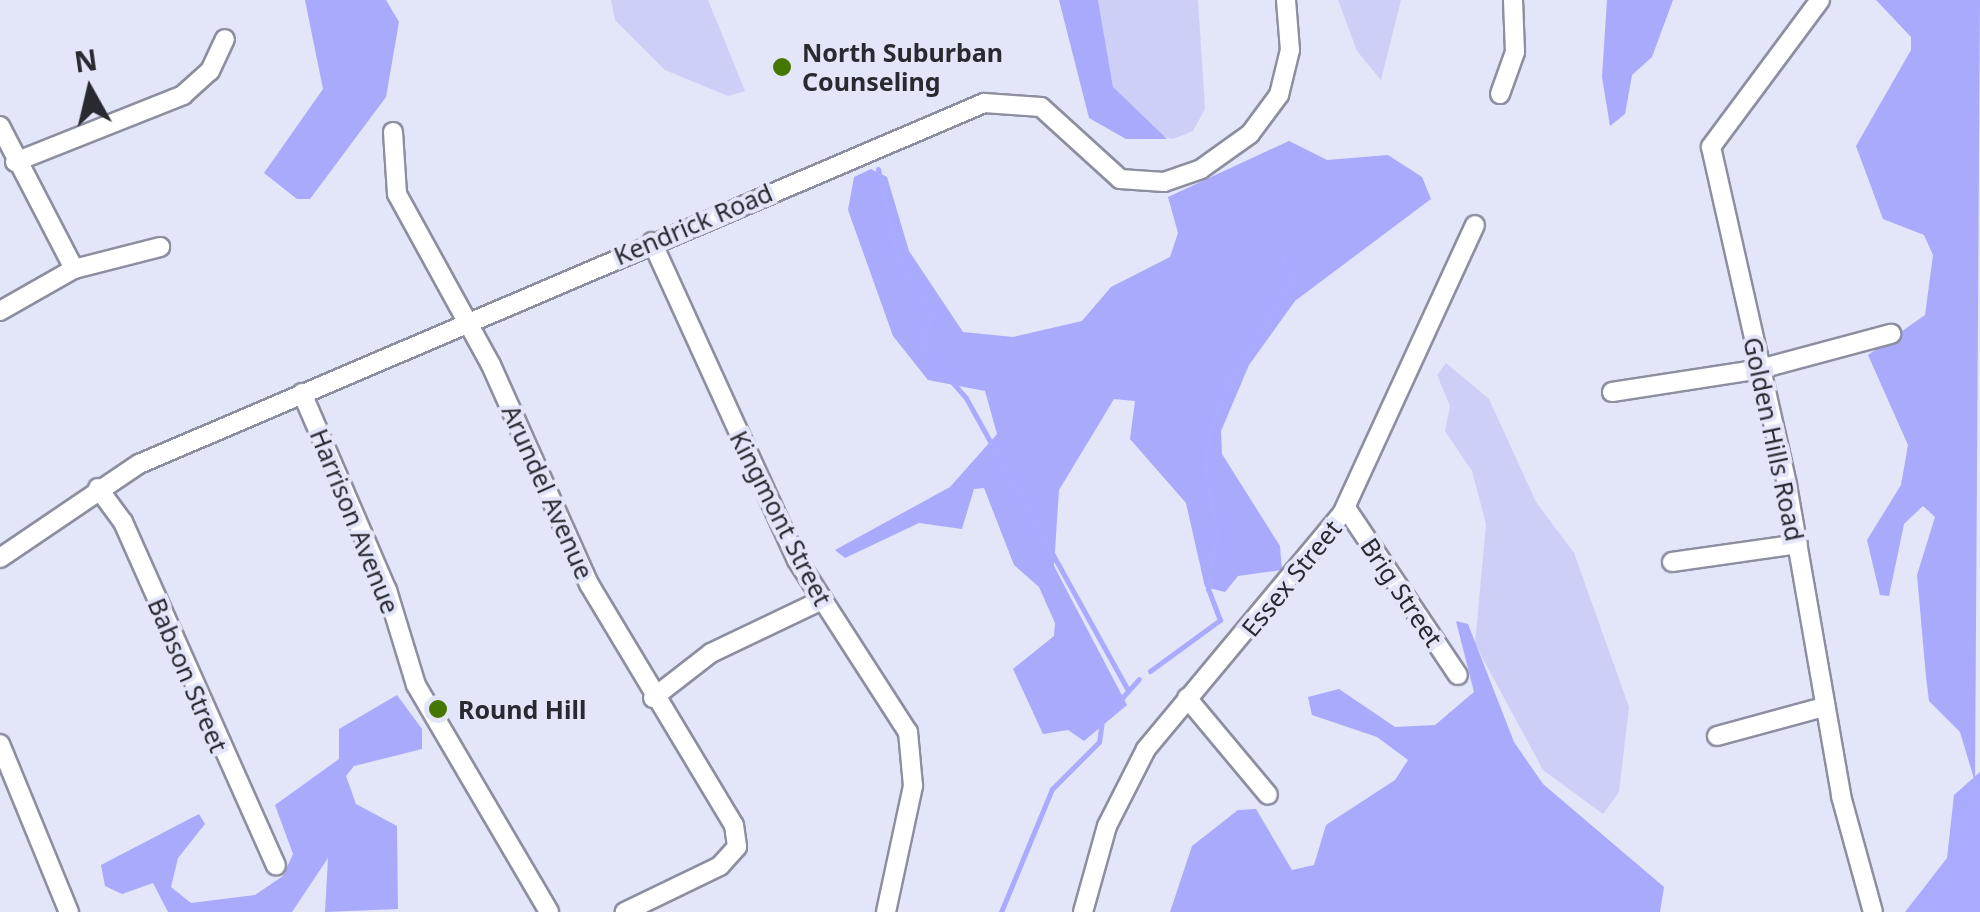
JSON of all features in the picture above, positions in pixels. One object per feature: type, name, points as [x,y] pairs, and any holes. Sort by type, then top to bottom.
[{"type":"street","name":"Kendrick Road","points":[[0,558],[98,488],[302,393],[652,242],[1001,100],[1051,113],[1120,179],[1188,174],[1241,142],[1272,107],[1289,61],[1286,0]]},
{"type":"street","points":[[1500,94],[1515,52],[1512,0]]},
{"type":"street","name":"Golden Hills Road","points":[[1820,0],[1712,142],[1798,544],[1824,707],[1873,912]]},
{"type":"street","points":[[16,162],[183,95],[226,39]]},
{"type":"street","name":"Arundel Avenue","points":[[393,132],[397,194],[468,321],[588,584],[653,698],[708,773],[738,840],[709,874],[625,912]]},
{"type":"street","points":[[2,139],[74,270]]},
{"type":"street","name":"Essex Street","points":[[1082,912],[1120,797],[1187,698],[1292,585],[1346,508],[1474,225]]},
{"type":"street","name":"Kingmont Street","points":[[652,242],[759,486],[822,600],[905,723],[913,786],[886,912]]},
{"type":"street","points":[[0,311],[74,270],[160,247]]},
{"type":"street","points":[[1612,392],[1760,369],[1891,334]]},
{"type":"street","name":"Harrison Avenue","points":[[302,393],[387,590],[416,685],[549,912]]},
{"type":"street","name":"Babson Street","points":[[98,488],[123,522],[276,865]]},
{"type":"street","name":"Brig Street","points":[[1346,508],[1458,676]]},
{"type":"street","points":[[1672,562],[1798,544]]},
{"type":"street","points":[[653,698],[711,653],[822,600]]},
{"type":"street","points":[[1187,698],[1268,795]]},
{"type":"street","points":[[1717,736],[1824,707]]},
{"type":"street","points":[[0,744],[69,912]]},
{"type":"shaded area","points":[[305,0],[386,0],[399,22],[386,97],[310,199],[297,199],[264,173],[323,89]]},
{"type":"shaded area","points":[[611,0],[708,0],[745,91],[728,96],[665,70],[615,20]]},
{"type":"shaded area","points":[[1059,0],[1098,0],[1113,87],[1167,139],[1126,139],[1089,118]]},
{"type":"shaded area","points":[[1098,0],[1198,0],[1205,109],[1193,131],[1173,139],[1151,133],[1113,87]]},
{"type":"shaded area","points":[[1338,0],[1401,0],[1381,80],[1357,51]]},
{"type":"shaded area","points":[[1607,0],[1673,0],[1652,57],[1632,75],[1625,114],[1610,126],[1602,77]]},
{"type":"shaded area","points":[[1876,0],[1980,0],[1975,782],[1960,732],[1929,701],[1917,575],[1935,517],[1923,506],[1904,524],[1889,596],[1880,595],[1867,540],[1901,485],[1908,445],[1868,355],[1925,315],[1933,255],[1924,235],[1883,219],[1856,146],[1911,50],[1911,37]]},
{"type":"shaded area","points":[[1289,141],[1327,160],[1388,155],[1422,177],[1431,199],[1295,301],[1249,365],[1221,431],[1222,454],[1280,546],[1282,570],[1238,576],[1225,592],[1205,587],[1186,503],[1130,439],[1135,401],[1114,399],[1059,490],[1054,566],[1127,705],[1084,741],[1068,730],[1043,734],[1013,669],[1054,636],[1055,623],[1039,587],[1014,565],[984,488],[974,489],[962,529],[919,523],[845,558],[835,550],[950,487],[997,434],[985,391],[928,380],[893,336],[848,210],[854,177],[871,169],[887,177],[909,251],[963,332],[1013,337],[1082,321],[1111,287],[1170,257],[1178,233],[1168,197]]},
{"type":"shaded area","points":[[1446,363],[1489,399],[1536,502],[1574,553],[1629,707],[1619,792],[1603,814],[1543,770],[1475,644],[1486,524],[1472,471],[1445,431],[1450,406],[1437,375]]},
{"type":"shaded area","points":[[1456,621],[1468,624],[1514,742],[1543,784],[1664,887],[1660,912],[1170,912],[1192,846],[1238,810],[1256,809],[1292,870],[1314,865],[1326,825],[1395,780],[1408,760],[1377,737],[1312,715],[1308,697],[1339,689],[1395,727],[1435,725],[1474,692]]},
{"type":"shaded area","points":[[397,695],[422,729],[422,749],[354,766],[346,776],[356,804],[397,826],[398,909],[325,912],[328,858],[292,912],[168,912],[153,883],[122,894],[105,886],[101,865],[199,814],[205,824],[178,858],[171,887],[191,903],[255,895],[283,876],[293,854],[275,805],[339,759],[339,729]]},
{"type":"shaded area","points":[[1980,772],[1980,912],[1905,912],[1947,858],[1954,795]]},
{"type":"waterway","points":[[878,169],[897,255],[931,315],[920,345],[966,398],[1127,689]]},
{"type":"waterway","points":[[1150,671],[1220,620],[1208,589],[1217,531],[1205,469],[1209,434],[1229,380],[1292,281],[1283,257]]},
{"type":"waterway","points":[[1001,912],[1052,789],[1099,742],[1102,720],[1139,679]]},
{"type":"place","name":"North Suburban Counseling","points":[[782,67]]},
{"type":"place","name":"Round Hill","points":[[438,709]]}]
